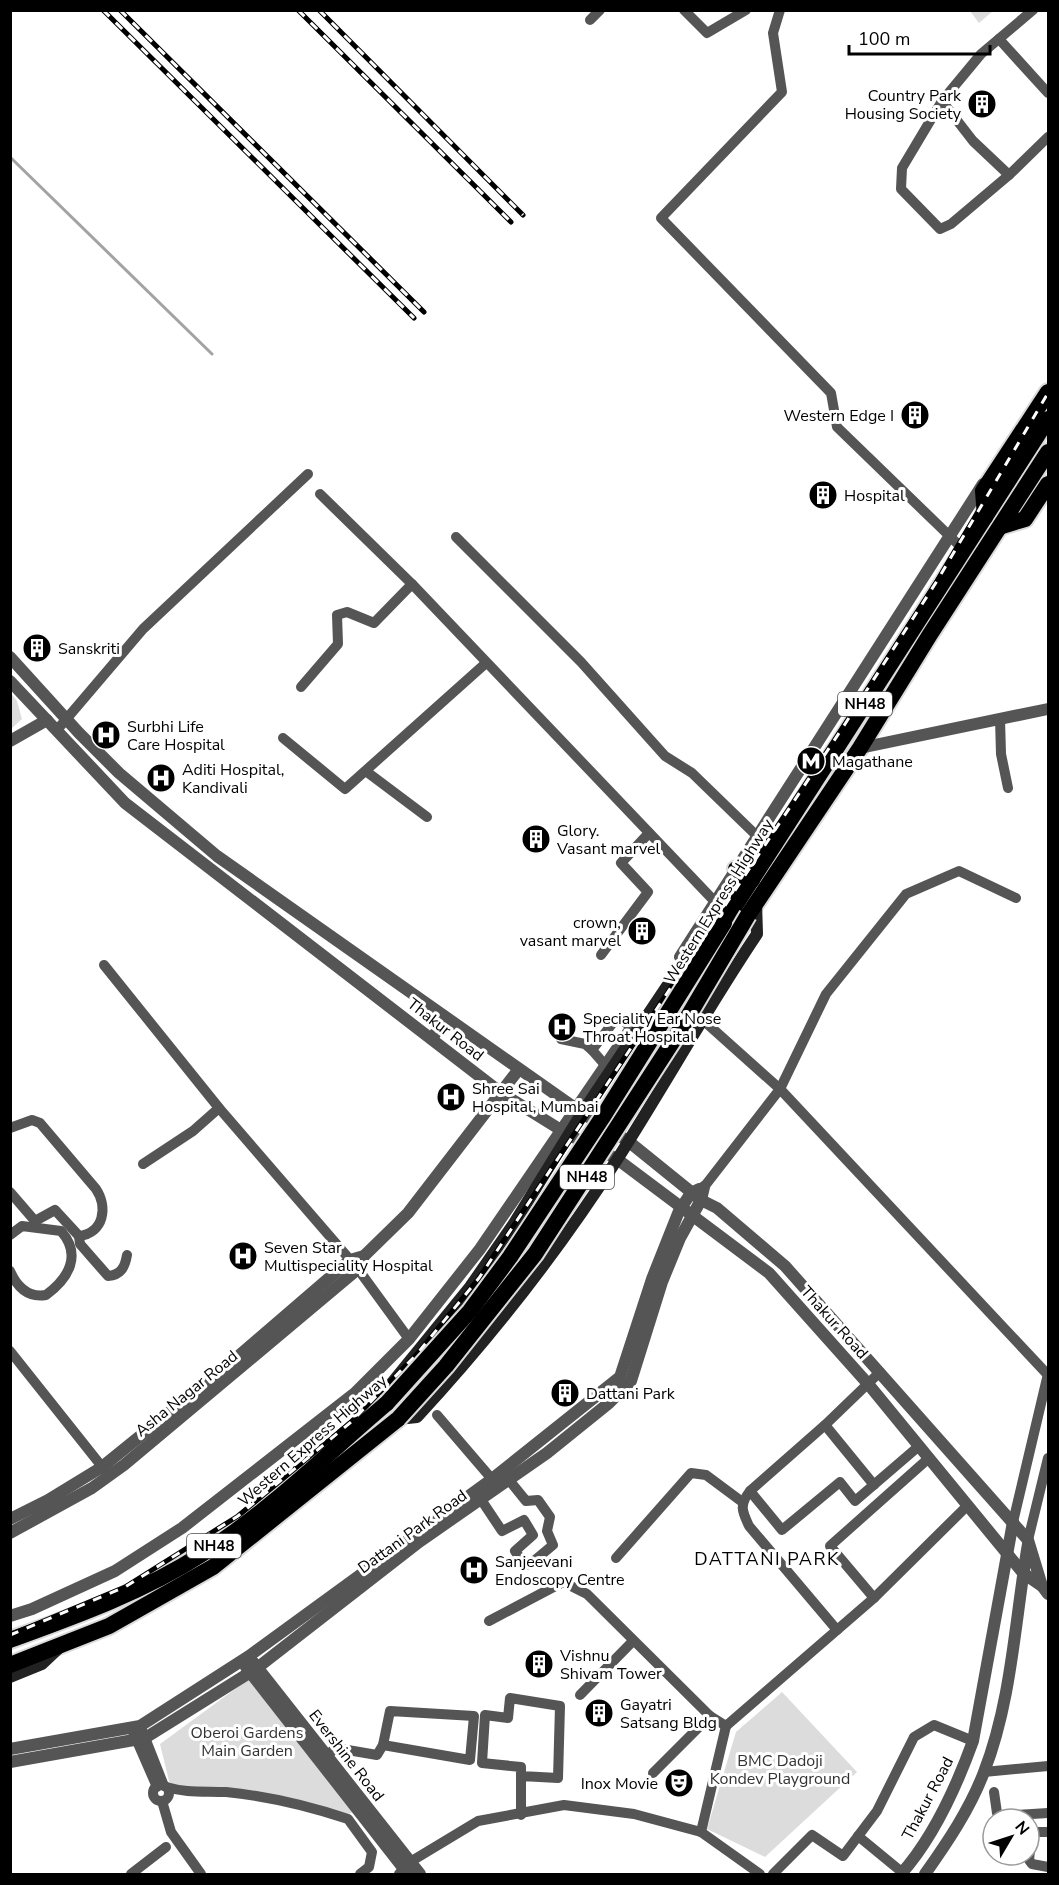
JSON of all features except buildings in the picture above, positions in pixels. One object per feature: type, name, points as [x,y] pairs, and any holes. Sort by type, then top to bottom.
[{"type":"highway","points":[[985,517],[983,491],[1048,392]]},
{"type":"highway","name":"Western Express Highway","points":[[10,1665],[109,1626],[213,1567],[398,1419],[453,1358],[535,1254],[680,1030],[751,897],[964,550],[1048,419]]},
{"type":"highway","name":"Western Express Highway","points":[[10,1640],[96,1608],[203,1554],[267,1505],[387,1403],[470,1311],[510,1257],[598,1125],[720,911],[751,897],[860,748],[929,636],[1048,452]]},
{"type":"highway","points":[[1002,526],[1025,519],[1048,484]]},
{"type":"highway","points":[[736,869],[751,897]]},
{"type":"main road","points":[[398,1419],[417,1417],[488,1338],[618,1159],[757,934],[751,897]]},
{"type":"main road","points":[[387,1403],[387,1389],[470,1287],[513,1225],[580,1111],[720,911]]},
{"type":"main road","points":[[10,1677],[42,1664],[62,1646]]},
{"type":"street","points":[[590,20],[600,10]]},
{"type":"street","points":[[684,10],[707,33],[746,10]]},
{"type":"street","points":[[780,10],[773,33],[782,92],[661,218],[831,393],[837,427],[964,550]]},
{"type":"street","points":[[1033,10],[981,54],[942,101],[902,168],[901,189],[940,229],[951,224],[1048,137]]},
{"type":"street","points":[[999,39],[1048,93]]},
{"type":"street","points":[[942,101],[973,141],[1008,175]]},
{"type":"street","points":[[580,1111],[632,1027],[720,911],[736,869],[830,718],[951,538],[1048,381]]},
{"type":"street","points":[[10,741],[61,714],[143,629],[308,474]]},
{"type":"street","points":[[320,494],[412,584],[720,911]]},
{"type":"street","points":[[456,537],[581,662],[665,756],[692,773],[757,836]]},
{"type":"street","points":[[302,687],[338,644],[337,615],[347,612],[374,623],[412,584]]},
{"type":"street","name":"Thakur Road","points":[[10,657],[61,714],[156,806],[248,878],[519,1069],[628,1141],[696,1196],[717,1208],[785,1266],[1028,1540],[1046,1590]]},
{"type":"street","points":[[283,738],[345,789],[367,772],[486,663]]},
{"type":"street","name":"Thakur Road","points":[[10,681],[125,803],[500,1092],[566,1133],[618,1159],[769,1273],[869,1385],[1008,1556],[1023,1573],[1046,1590]]},
{"type":"street","points":[[860,748],[1048,709]]},
{"type":"street","points":[[57,730],[61,714]]},
{"type":"street","points":[[1000,719],[1001,754],[1008,788]]},
{"type":"street","points":[[367,772],[428,817]]},
{"type":"street","points":[[601,955],[648,892],[621,863],[649,833]]},
{"type":"street","name":"Dattani Park Road","points":[[10,1762],[83,1749],[138,1733],[253,1670],[319,1619],[416,1538],[547,1453],[594,1415],[625,1380],[657,1281],[687,1211],[696,1196],[780,1089],[826,994],[906,894],[960,870],[1016,898]]},
{"type":"street","points":[[241,892],[248,878]]},
{"type":"street","points":[[104,965],[219,1108],[354,1265],[409,1339]]},
{"type":"street","points":[[432,1039],[445,1017]]},
{"type":"street","points":[[592,1050],[618,1018],[632,1027]]},
{"type":"street","points":[[704,1022],[780,1089],[1048,1375],[1012,1522]]},
{"type":"street","points":[[561,1039],[585,1044],[606,1066]]},
{"type":"street","name":"Asha Nagar Road","points":[[10,1533],[106,1472],[228,1365],[364,1256],[408,1213],[519,1069]]},
{"type":"street","points":[[143,1164],[193,1131],[219,1108]]},
{"type":"street","points":[[10,1128],[32,1120],[40,1123],[102,1198],[103,1218],[87,1235],[79,1236]]},
{"type":"street","points":[[10,1616],[32,1609],[115,1571],[182,1528],[355,1393],[409,1339],[480,1249],[566,1133]]},
{"type":"street","points":[[10,1192],[15,1206],[37,1222],[55,1210],[79,1236],[80,1244],[108,1276],[120,1272],[125,1266],[127,1255]]},
{"type":"street","points":[[10,1235],[22,1226],[61,1231],[69,1240],[72,1257],[68,1273],[46,1295],[27,1293],[14,1281],[10,1271]]},
{"type":"street","points":[[10,1351],[106,1472]]},
{"type":"street","points":[[741,1501],[869,1385],[880,1372]]},
{"type":"street","name":"Dattani Park Road","points":[[416,1538],[482,1501],[538,1443],[585,1405],[625,1380]]},
{"type":"street","points":[[585,1405],[594,1415]]},
{"type":"street","points":[[437,1414],[500,1482],[526,1501],[538,1500],[550,1517],[546,1532],[553,1545],[529,1565],[525,1565],[515,1551],[533,1535],[525,1520],[502,1531],[482,1501]]},
{"type":"street","points":[[564,1422],[573,1432]]},
{"type":"street","points":[[825,1425],[874,1485]]},
{"type":"street","points":[[538,1443],[547,1453]]},
{"type":"street","points":[[750,1491],[782,1530],[840,1482],[855,1501],[919,1446]]},
{"type":"street","points":[[874,1598],[830,1546],[929,1458]]},
{"type":"street","points":[[925,1875],[949,1841],[984,1772],[1009,1668],[1028,1540],[1048,1458]]},
{"type":"street","name":"Asha Nagar Road","points":[[10,1519],[106,1472]]},
{"type":"street","points":[[616,1558],[691,1473],[706,1474],[741,1501],[742,1511],[749,1526],[837,1630]]},
{"type":"street","points":[[701,1832],[726,1726],[874,1598],[967,1506]]},
{"type":"street","name":"Thakur Road","points":[[902,1874],[932,1832],[962,1770],[973,1741],[1008,1556],[1012,1522]]},
{"type":"street","name":"Dattani Park Road","points":[[10,1749],[79,1736],[138,1733],[245,1658],[311,1608],[368,1576]]},
{"type":"street","points":[[489,1621],[563,1582],[587,1594],[710,1716],[726,1726]]},
{"type":"street","points":[[311,1608],[319,1619]]},
{"type":"street","points":[[580,1695],[633,1641]]},
{"type":"street","name":"Evershine Road","points":[[245,1658],[357,1812],[405,1870],[420,1875]]},
{"type":"street","name":"Evershine Road","points":[[253,1670],[326,1756],[357,1812]]},
{"type":"street","points":[[521,1776],[558,1778],[560,1706],[510,1698],[508,1718],[485,1715],[482,1763],[521,1767],[521,1776],[521,1815]]},
{"type":"street","points":[[326,1756],[336,1748],[377,1755],[383,1745],[390,1712],[474,1716],[470,1760],[383,1745]]},
{"type":"street","points":[[652,1773],[710,1716]]},
{"type":"street","points":[[773,1875],[812,1835],[843,1856],[877,1811],[914,1737],[934,1725],[973,1741]]},
{"type":"street","points":[[138,1733],[168,1797],[162,1801],[171,1832],[201,1875]]},
{"type":"street","points":[[79,1736],[83,1749]]},
{"type":"street","points":[[36,1744],[38,1757]]},
{"type":"street","points":[[984,1772],[1048,1766]]},
{"type":"street","points":[[162,1787],[185,1792],[225,1792],[357,1812],[372,1852],[369,1867],[360,1875]]},
{"type":"street","points":[[994,1792],[997,1813],[1000,1816],[1048,1813]]},
{"type":"street","points":[[405,1870],[478,1821],[521,1815],[564,1805],[634,1814],[701,1832],[760,1875]]},
{"type":"street","points":[[1048,1832],[1032,1832],[1029,1860],[1032,1864],[1048,1867]]},
{"type":"street","points":[[858,1836],[902,1874]]},
{"type":"street","points":[[131,1875],[166,1847]]},
{"type":"green space","points":[[970,11],[993,11],[979,23]]},
{"type":"green space","points":[[10,692],[17,701],[22,719],[11,729]]},
{"type":"green space","name":"Oberoi Gardens Main Garden","points":[[257,1673],[364,1806],[349,1814],[218,1789],[170,1785],[160,1744]]},
{"type":"green space","name":"BMC Dadoji Kondev Playground","points":[[782,1692],[857,1772],[765,1857],[707,1829],[736,1732]]},
{"type":"waterway","points":[[10,157],[212,354]]},
{"type":"railway","points":[[103,10],[414,318]]},
{"type":"railway","points":[[120,10],[424,312]]},
{"type":"railway","points":[[298,10],[511,222]]},
{"type":"railway","points":[[319,10],[523,215]]},
{"type":"railway","points":[[10,1635],[125,1587],[238,1516],[351,1422],[417,1354],[479,1278],[845,724],[937,581],[1048,393]]},
{"type":"place","name":"Country Park Housing Society","points":[[982,104]]},
{"type":"place","name":"Western Edge I","points":[[915,415]]},
{"type":"place","name":"Hospital","points":[[823,495]]},
{"type":"place","name":"Sanskriti","points":[[37,648]]},
{"type":"place","name":"Surbhi Life Care Hospital","points":[[106,735]]},
{"type":"place","name":"Magathane","points":[[811,761]]},
{"type":"place","name":"Aditi Hospital, Kandivali","points":[[161,778]]},
{"type":"place","name":"Glory. Vasant marvel","points":[[536,839]]},
{"type":"place","name":"crown, vasant marvel","points":[[642,931]]},
{"type":"place","name":"Speciality Ear Nose Throat Hospital","points":[[562,1027]]},
{"type":"place","name":"Shree Sai Hospital, Mumbai","points":[[451,1097]]},
{"type":"place","name":"Seven Star Multispeciality Hospital","points":[[243,1256]]},
{"type":"place","name":"Dattani Park","points":[[565,1393]]},
{"type":"place","name":"Sanjeevani Endoscopy Centre","points":[[474,1570]]},
{"type":"place","name":"Vishnu Shivam Tower","points":[[539,1664]]},
{"type":"place","name":"Gayatri Satsang Bldg","points":[[599,1713]]},
{"type":"place","name":"Inox Movie","points":[[679,1783]]},
{"type":"district","name":"DATTANI PARK","points":[[767,1559]]}]
